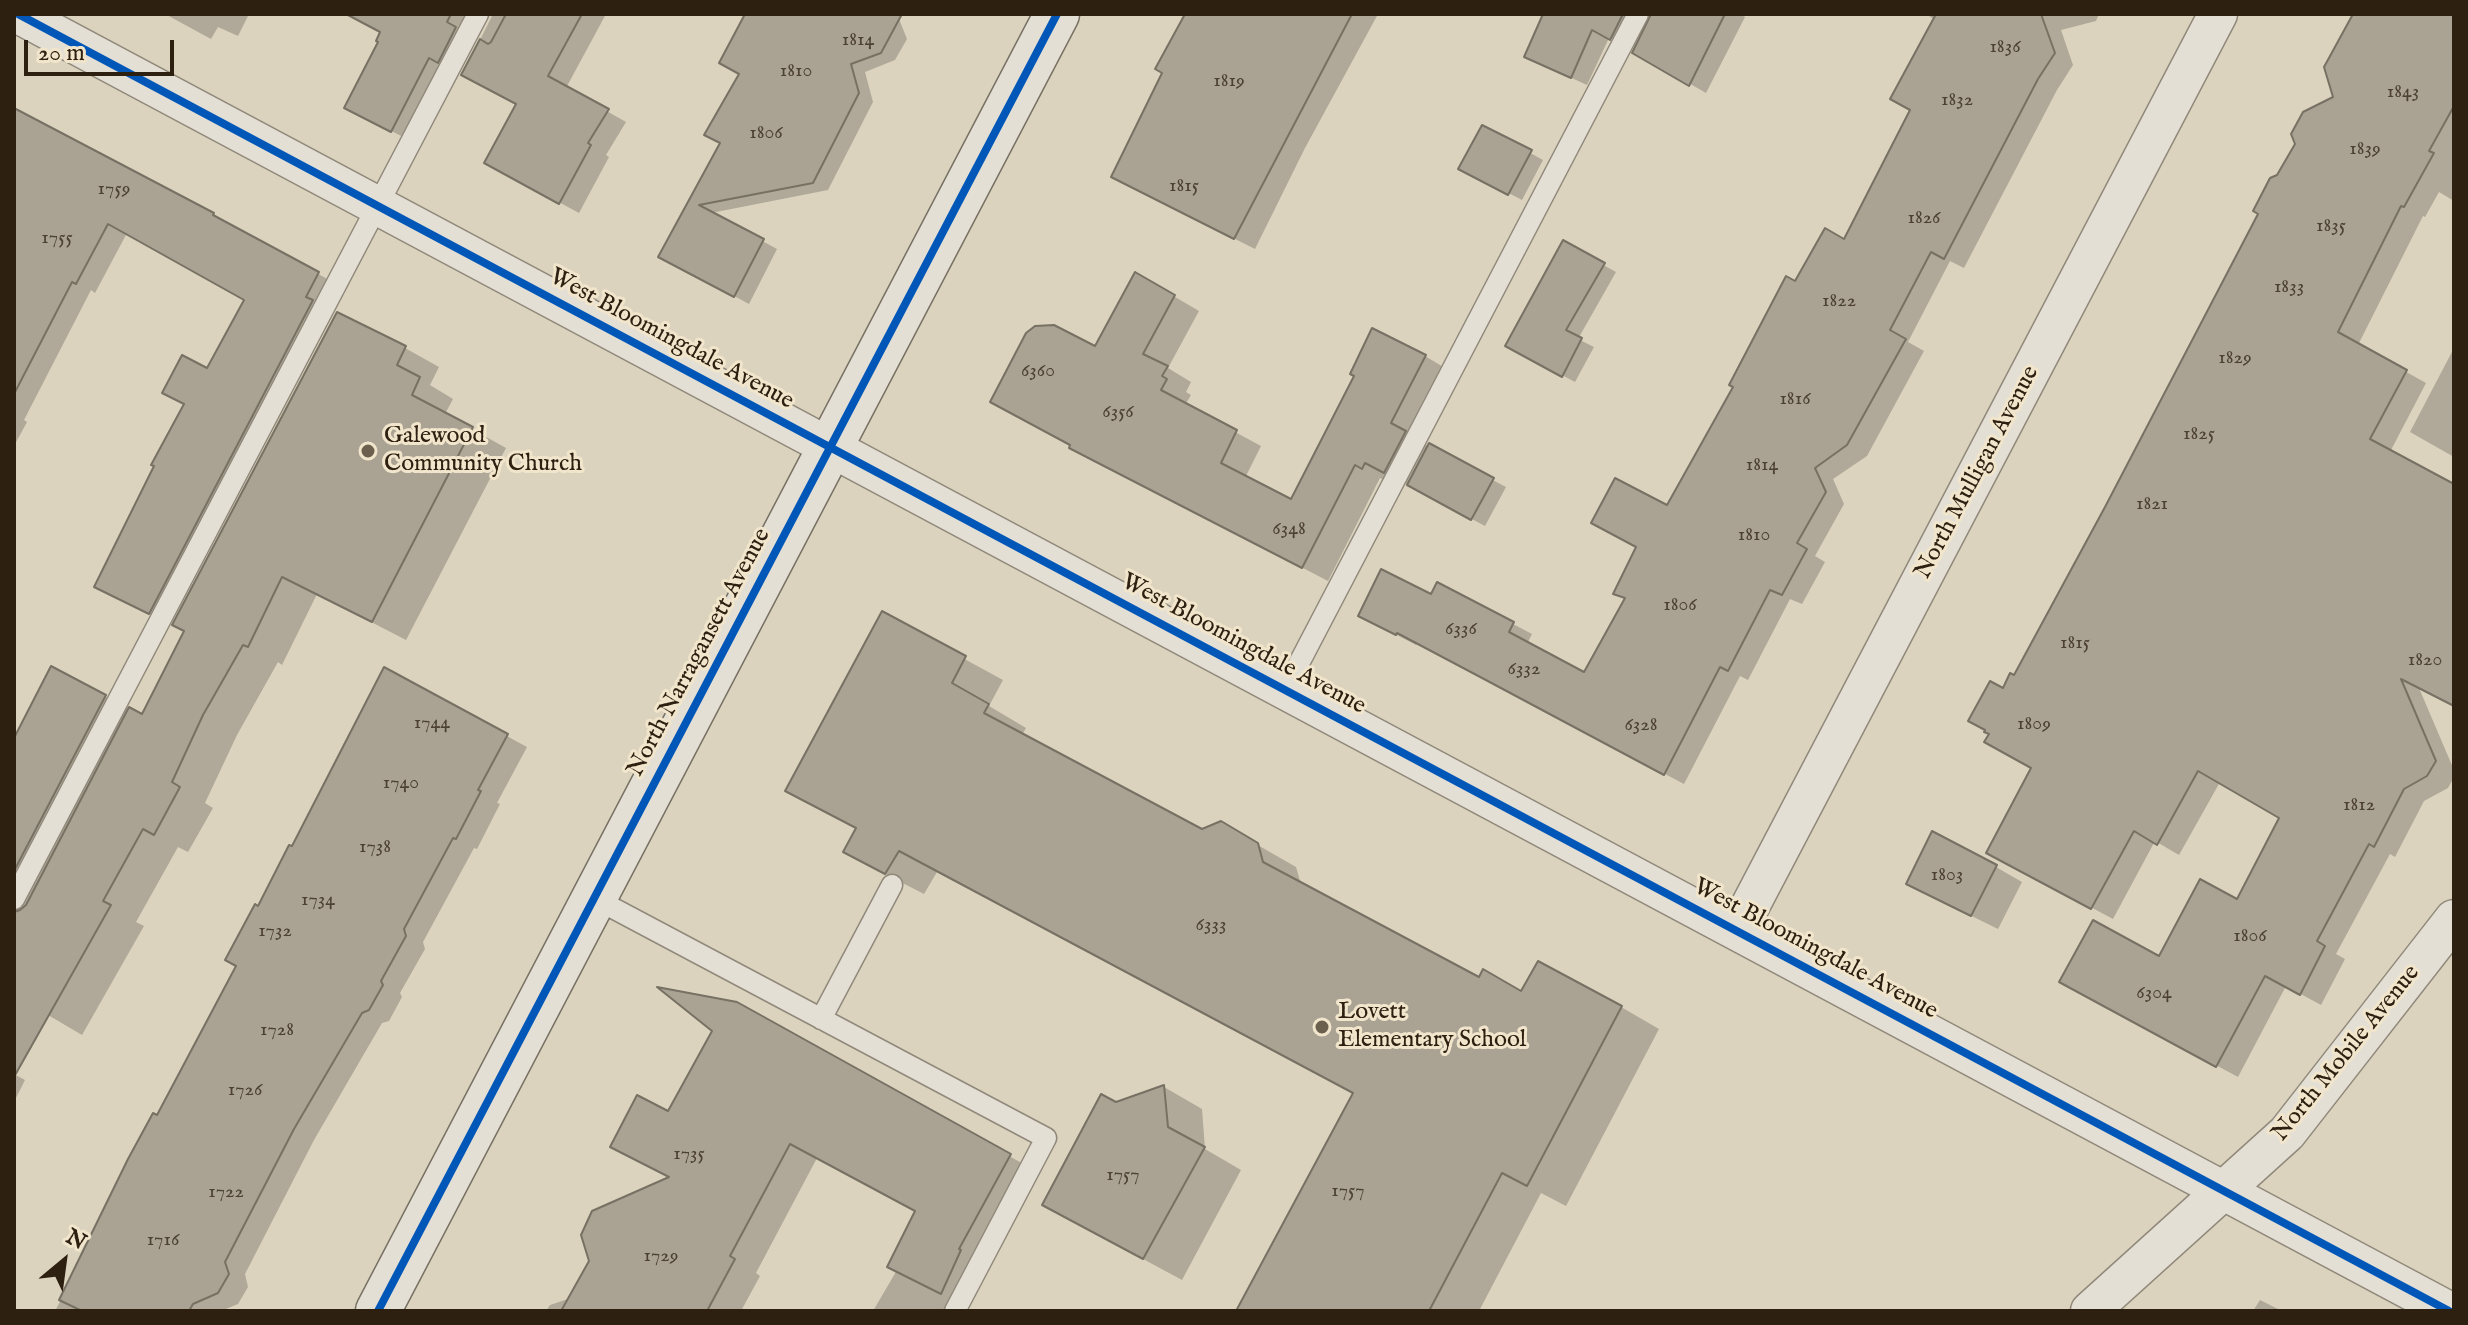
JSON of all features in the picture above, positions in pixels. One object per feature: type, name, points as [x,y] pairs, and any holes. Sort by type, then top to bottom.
[{"type":"street","name":"West Bloomingdale Avenue","points":[[18,14],[2449,1311]]},
{"type":"street","name":"North Narragansett Avenue","points":[[378,1311],[1057,14]]},
{"type":"street","name":"North Mulligan Avenue","points":[[1737,931],[2218,14]]},
{"type":"street","name":"North Mobile Avenue","points":[[2090,1311],[2287,1133],[2454,919]]},
{"type":"lane","points":[[14,899],[478,14]]},
{"type":"lane","points":[[1285,690],[1638,14]]},
{"type":"lane","points":[[821,1019],[892,885]]},
{"type":"lane","points":[[594,898],[1046,1138],[955,1311]]},
{"type":"building","points":[[346,14],[451,14],[447,22],[456,27],[438,63],[429,58],[391,132],[344,108],[378,42],[380,32]]},
{"type":"building","points":[[506,14],[582,14],[548,76],[609,109],[588,143],[591,145],[559,204],[484,163],[516,104],[461,75],[480,39],[488,44],[491,42]]},
{"type":"building","points":[[745,14],[902,14],[881,53],[851,64],[859,93],[813,183],[699,205],[764,239],[734,297],[658,257],[720,143],[704,135],[739,74],[719,63]]},
{"type":"building","points":[[1185,14],[1352,14],[1234,239],[1111,177],[1162,73],[1155,69]]},
{"type":"building","points":[[1543,14],[1623,14],[1610,40],[1592,30],[1571,78],[1524,57]]},
{"type":"building","points":[[1651,14],[1725,14],[1689,86],[1632,53]]},
{"type":"building","points":[[1936,14],[2041,14],[2055,53],[2038,79],[1944,259],[1931,252],[1890,330],[1906,339],[1847,445],[1815,468],[1826,492],[1797,543],[1807,549],[1782,595],[1770,590],[1728,671],[1720,667],[1664,775],[1397,633],[1358,616],[1381,569],[1431,594],[1437,582],[1514,622],[1509,632],[1584,672],[1625,598],[1613,594],[1636,547],[1591,523],[1615,478],[1667,505],[1733,387],[1729,385],[1786,276],[1795,281],[1825,228],[1844,239],[1910,110],[1890,99]]},
{"type":"building","points":[[2353,14],[2454,14],[2454,106],[2429,151],[2434,153],[2404,207],[2401,206],[2338,332],[2407,370],[2370,439],[2454,484],[2454,706],[2401,679],[2436,761],[2427,776],[2404,789],[2374,847],[2369,844],[2317,941],[2325,946],[2300,995],[2265,976],[2216,1067],[2059,982],[2093,920],[2159,956],[2200,879],[2237,899],[2279,818],[2198,771],[2157,845],[2134,831],[2091,909],[1986,853],[2031,768],[1984,742],[1989,734],[1968,721],[1990,681],[2003,688],[2010,673],[2014,675],[2258,214],[2253,211],[2270,178],[2277,175],[2295,144],[2291,134],[2303,112],[2333,97],[2324,67]]},
{"type":"building","points":[[14,108],[319,272],[306,297],[313,300],[149,614],[94,587],[154,466],[151,465],[184,404],[162,393],[182,355],[207,368],[244,300],[108,224],[76,284],[72,282],[14,394]]},
{"type":"building","points":[[1482,125],[1532,150],[1508,195],[1458,169]]},
{"type":"building","points":[[1563,240],[1605,263],[1566,330],[1582,338],[1562,377],[1505,346]]},
{"type":"building","points":[[1135,272],[1175,295],[1143,354],[1168,366],[1162,376],[1167,379],[1161,390],[1237,430],[1221,463],[1291,499],[1354,376],[1350,374],[1372,328],[1426,355],[1391,423],[1406,431],[1384,473],[1365,463],[1362,469],[1355,465],[1302,568],[1069,448],[1070,445],[990,402],[1026,333],[1035,326],[1054,325],[1095,346]]},
{"type":"building","points":[[337,312],[406,346],[397,365],[420,377],[412,395],[473,427],[372,622],[282,577],[248,647],[243,645],[203,715],[172,782],[180,787],[154,835],[143,829],[103,901],[111,905],[14,1077],[14,912],[26,905],[129,707],[142,714],[184,631],[172,625]]},
{"type":"building","points":[[1429,443],[1494,478],[1471,520],[1407,485]]},
{"type":"building","points":[[882,611],[966,656],[952,683],[989,704],[984,713],[1202,829],[1221,821],[1258,843],[1263,862],[1479,977],[1483,969],[1521,991],[1538,961],[1622,1006],[1527,1186],[1502,1173],[1429,1311],[1236,1311],[1353,1093],[899,851],[885,874],[843,852],[856,828],[785,791]]},
{"type":"building","points":[[51,666],[106,695],[14,871],[14,738]]},
{"type":"building","points":[[384,667],[508,734],[456,839],[453,838],[404,929],[406,936],[381,981],[383,985],[369,1010],[362,1013],[294,1129],[225,1262],[229,1274],[218,1293],[193,1304],[189,1311],[82,1311],[59,1300],[128,1159],[153,1113],[157,1115],[236,966],[225,960],[255,904],[258,906],[289,845],[292,846]]},
{"type":"building","points":[[1932,831],[1997,865],[1971,916],[1906,884]]},
{"type":"building","points":[[657,987],[737,1002],[1011,1154],[959,1249],[941,1294],[887,1267],[915,1211],[790,1144],[730,1256],[735,1259],[707,1311],[561,1311],[589,1261],[581,1235],[592,1211],[669,1177],[610,1147],[637,1095],[668,1111],[712,1031]]},
{"type":"building","points":[[1164,1085],[1168,1127],[1205,1147],[1143,1259],[1042,1205],[1101,1094],[1116,1102]]},
{"type":"cycle path","points":[[18,14],[2449,1311]]},
{"type":"cycle path","points":[[378,1311],[1057,14]]},
{"type":"place","name":"Galewood Community Church","points":[[368,451]]},
{"type":"place","name":"Lovett Elementary School","points":[[1322,1027]]}]
